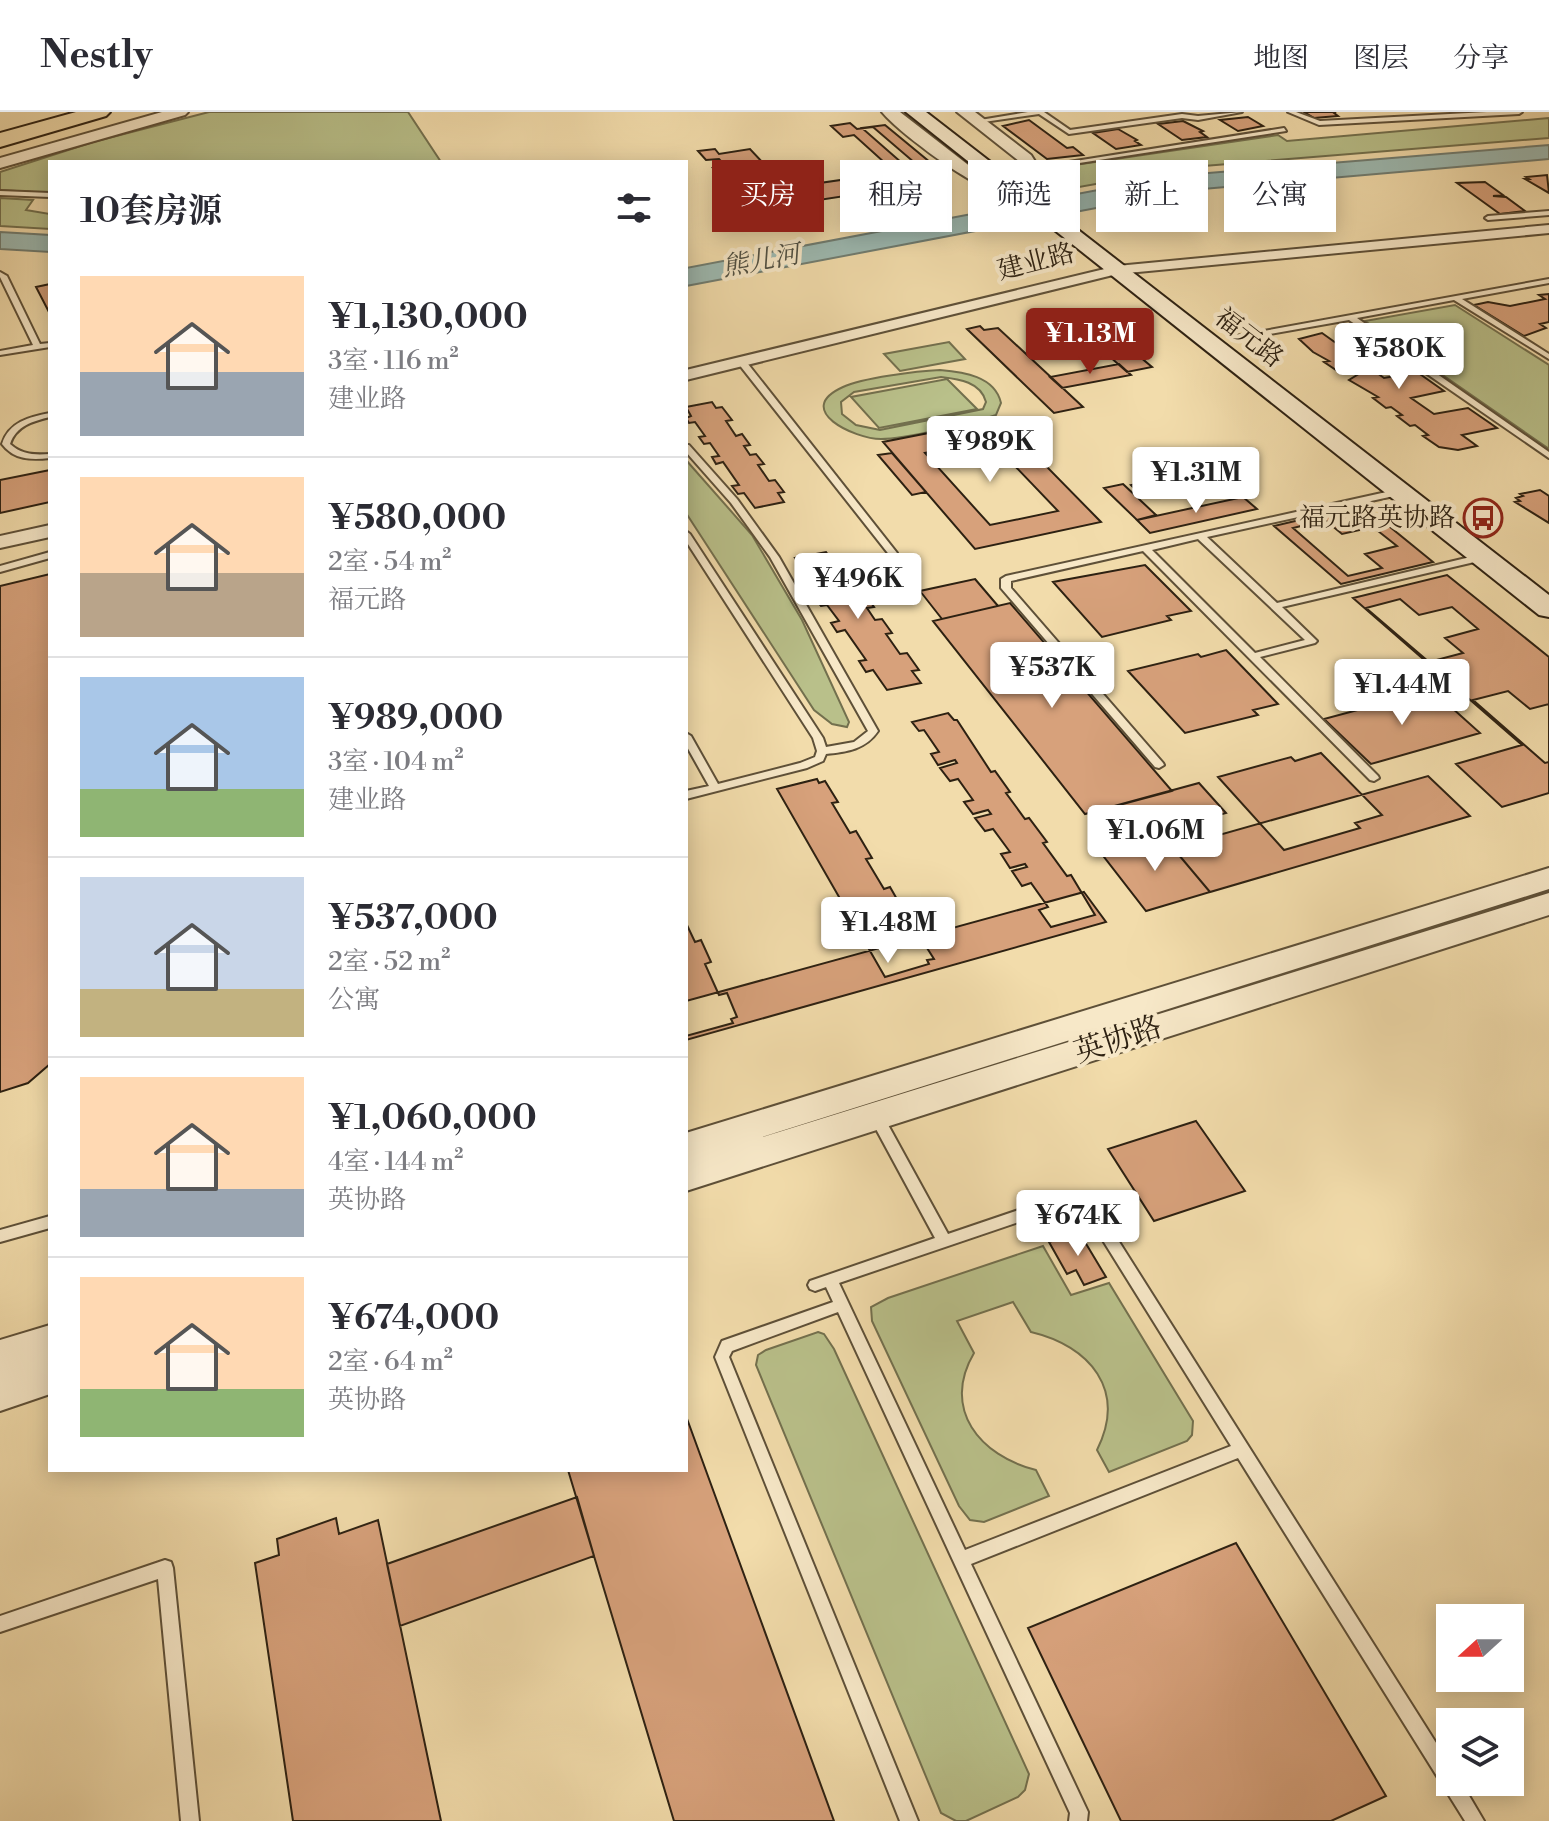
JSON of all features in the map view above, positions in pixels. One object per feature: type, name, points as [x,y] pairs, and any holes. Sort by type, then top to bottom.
[{"type":"highway","points":[[0,127],[49,112]]},
{"type":"highway","points":[[0,127],[61,112]]},
{"type":"highway","points":[[0,140],[99,112]]},
{"type":"main road","name":"福元路","points":[[915,112],[976,160]]},
{"type":"main road","name":"福元路","points":[[940,112],[999,160]]},
{"type":"main road","name":"福元路","points":[[1080,223],[1143,267],[1424,481]]},
{"type":"main road","name":"福元路","points":[[1080,231],[1117,270],[1549,609]]},
{"type":"street","points":[[0,163],[180,112]]},
{"type":"street","points":[[890,112],[968,173]]},
{"type":"street","points":[[971,117],[1027,160]]},
{"type":"street","name":"建业路","points":[[688,374],[1117,270],[1549,229]]},
{"type":"street","points":[[0,542],[48,531]]},
{"type":"street","name":"英协路","points":[[688,1146],[1549,878]]},
{"type":"street","name":"英协路","points":[[688,1175],[1549,904]]},
{"type":"street","points":[[0,1358],[48,1344]]},
{"type":"street","points":[[0,1392],[48,1377]]},
{"type":"lane","points":[[971,117],[1040,112],[1069,132],[1182,116],[1198,118],[1239,112]]},
{"type":"lane","points":[[1291,112],[1319,123],[1516,112]]},
{"type":"lane","points":[[1080,161],[1284,130]]},
{"type":"lane","points":[[0,193],[48,195]]},
{"type":"lane","points":[[1488,218],[1549,213]]},
{"type":"lane","points":[[0,274],[4,276],[38,347]]},
{"type":"lane","points":[[1236,338],[1549,281]]},
{"type":"lane","points":[[1455,298],[1549,357]]},
{"type":"lane","points":[[1350,317],[1549,456]]},
{"type":"lane","points":[[0,353],[48,345]]},
{"type":"lane","points":[[741,361],[894,555]]},
{"type":"lane","points":[[48,416],[17,427],[10,433],[6,444],[14,453],[48,456]]},
{"type":"lane","points":[[688,449],[734,501],[774,557],[873,731],[871,737],[859,744],[822,751]]},
{"type":"lane","points":[[1159,765],[1006,588],[1006,579],[1400,492]]},
{"type":"lane","points":[[1200,536],[1312,641],[1253,656]]},
{"type":"lane","points":[[688,537],[818,738],[822,751],[819,759],[803,766],[688,795]]},
{"type":"lane","points":[[1145,548],[1374,778]]},
{"type":"lane","points":[[0,569],[48,556]]},
{"type":"lane","points":[[1275,606],[1483,557]]},
{"type":"lane","points":[[688,740],[715,788]]},
{"type":"lane","points":[[876,1116],[943,1239]]},
{"type":"lane","points":[[1078,1821],[1079,1812],[841,1305],[822,1282],[1054,1204],[1071,1202],[1094,1214],[1436,1759]]},
{"type":"lane","points":[[0,1236],[48,1223]]},
{"type":"lane","points":[[841,1305],[727,1346],[722,1357],[909,1821]]},
{"type":"lane","points":[[961,1560],[1242,1449]]},
{"type":"lane","points":[[0,1624],[165,1568],[190,1821]]},
{"type":"lane","points":[[1459,1796],[1475,1821]]},
{"type":"green space","points":[[209,112],[408,112],[440,160],[48,160],[48,193],[0,190],[0,172],[93,142]]},
{"type":"green space","points":[[1549,118],[1549,138],[1277,160],[1224,160],[1224,164],[1208,166],[1208,160],[1108,160],[1278,135],[1287,141]]},
{"type":"green space","points":[[1096,162],[1096,184],[1080,187],[1080,164]]},
{"type":"green space","points":[[0,198],[33,200],[26,210],[48,214],[48,229],[0,226]]},
{"type":"green space","points":[[1455,305],[1549,365],[1549,449],[1365,321]]},
{"type":"green space","points":[[949,342],[965,359],[900,371],[884,354]]},
{"type":"green space","points":[[940,370],[985,381],[998,394],[1001,403],[996,415],[938,430],[881,439],[844,429],[826,414],[824,405],[829,396],[843,387],[904,373]],"holes":[[[941,377],[974,386],[986,402],[983,409],[880,430],[856,425],[842,414],[841,402],[854,392]]]},
{"type":"green space","points":[[947,379],[977,409],[879,428],[851,397]]},
{"type":"green space","points":[[688,462],[752,535],[802,620],[849,722],[847,727],[832,724],[814,710],[688,516]]},
{"type":"green space","points":[[1043,1246],[1071,1295],[1109,1283],[1193,1421],[1192,1435],[1187,1441],[1109,1472],[1097,1450],[1108,1408],[1105,1390],[1086,1360],[1070,1348],[1031,1332],[1013,1302],[957,1321],[974,1353],[965,1374],[962,1393],[964,1411],[972,1427],[983,1442],[998,1454],[1036,1470],[1049,1496],[984,1522],[970,1520],[959,1506],[872,1321],[871,1307],[888,1298]]},
{"type":"green space","points":[[818,1332],[824,1334],[834,1349],[1029,1774],[1025,1790],[1018,1797],[966,1821],[956,1821],[941,1813],[756,1365],[758,1355],[766,1350]]},
{"type":"water","points":[[1549,145],[1549,159],[1336,177],[1336,163]]},
{"type":"water","points":[[1224,172],[1224,187],[1208,189],[1208,173]]},
{"type":"water","points":[[1096,190],[1096,208],[1080,211],[1080,193]]},
{"type":"water","name":"熊儿河","points":[[968,215],[970,232],[688,286],[688,268],[876,232],[952,232],[952,218]]},
{"type":"water","points":[[0,232],[48,235],[48,252],[0,249]]},
{"type":"building","points":[[1304,112],[1336,112],[1338,116],[1314,118]]},
{"type":"building","points":[[1248,117],[1263,126],[1238,131],[1220,120]]},
{"type":"building","points":[[1029,120],[1067,148],[1073,147],[1083,155],[1047,159],[1003,126]]},
{"type":"building","points":[[1183,121],[1203,131],[1200,132],[1207,137],[1182,140],[1158,124]]},
{"type":"building","points":[[850,123],[857,129],[873,127],[912,160],[882,160],[854,135],[843,137],[831,126]]},
{"type":"building","points":[[885,125],[927,160],[899,160],[862,128]]},
{"type":"building","points":[[1118,129],[1141,145],[1116,149],[1093,133]]},
{"type":"building","points":[[715,149],[719,154],[750,149],[760,160],[706,160],[698,151]]},
{"type":"building","points":[[1547,175],[1549,193],[1525,179],[1529,179],[1526,177]]},
{"type":"building","points":[[840,180],[840,197],[824,199],[824,182]]},
{"type":"building","points":[[1485,182],[1503,195],[1493,196],[1506,197],[1525,211],[1500,214],[1457,183]]},
{"type":"building","points":[[48,284],[48,310],[36,287]]},
{"type":"building","points":[[1549,294],[1549,322],[1540,324],[1546,328],[1524,336],[1474,305],[1488,302],[1510,306],[1545,299],[1539,295]]},
{"type":"building","points":[[1067,312],[1072,317],[1095,313],[1109,324],[1103,326],[1152,367],[1127,372],[1072,323],[1057,326],[1045,316]]},
{"type":"building","points":[[980,326],[984,330],[998,328],[1083,407],[1054,413],[967,329]]},
{"type":"building","points":[[1322,333],[1336,343],[1368,337],[1394,355],[1361,361],[1384,378],[1417,372],[1444,391],[1411,398],[1434,414],[1468,408],[1497,428],[1462,435],[1477,446],[1458,450],[1439,447],[1423,436],[1428,435],[1415,425],[1410,426],[1397,416],[1402,415],[1373,398],[1378,397],[1349,380],[1357,375],[1351,371],[1336,370],[1324,362],[1329,361],[1299,339]]},
{"type":"building","points":[[1119,364],[1131,375],[1062,388],[1050,377]]},
{"type":"building","points":[[712,402],[716,408],[722,407],[732,420],[726,421],[736,436],[742,434],[750,445],[744,446],[750,455],[756,454],[764,464],[758,465],[769,481],[775,480],[784,492],[778,493],[784,502],[755,508],[744,493],[738,494],[732,486],[739,485],[723,462],[716,464],[712,457],[719,456],[710,443],[704,444],[699,437],[705,436],[695,422],[688,421],[691,416],[688,407]]},
{"type":"building","points":[[1000,419],[1101,522],[975,549],[883,442]],"holes":[[[990,440],[1058,511],[990,525],[925,453]]]},
{"type":"building","points":[[892,453],[926,492],[912,495],[878,455]]},
{"type":"building","points":[[48,470],[48,502],[0,513],[0,480]]},
{"type":"building","points":[[1199,471],[1208,479],[1140,494],[1131,485]]},
{"type":"building","points":[[1123,484],[1156,515],[1137,520],[1104,488]]},
{"type":"building","points":[[1540,490],[1549,496],[1549,523],[1515,502],[1520,501],[1516,498],[1523,496],[1520,494]]},
{"type":"building","points":[[1243,497],[1257,509],[1150,533],[1137,520]]},
{"type":"building","points":[[1363,505],[1433,562],[1341,584],[1274,526]]},
{"type":"building","points":[[1325,520],[1342,534],[1373,527],[1397,546],[1365,554],[1382,568],[1348,576],[1293,528]]},
{"type":"building","points":[[826,552],[831,559],[837,557],[850,575],[844,576],[857,595],[864,593],[874,607],[867,608],[875,620],[882,619],[892,633],[886,634],[900,654],[907,653],[919,670],[912,671],[921,683],[887,690],[873,670],[866,672],[859,661],[866,660],[845,630],[837,632],[831,623],[839,621],[827,605],[821,606],[814,597],[822,596],[808,577],[801,578],[797,572],[803,570],[795,558]]},
{"type":"building","points":[[1145,565],[1191,611],[1167,616],[1171,620],[1102,637],[1053,582]]},
{"type":"building","points":[[48,574],[48,1066],[28,1083],[0,1092],[0,586]]},
{"type":"building","points":[[1447,575],[1549,657],[1549,793],[1502,807],[1456,764],[1522,745],[1353,598]]},
{"type":"building","points":[[975,579],[998,606],[942,619],[920,591]]},
{"type":"building","points":[[1400,599],[1419,615],[1452,607],[1478,629],[1445,638],[1463,653],[1429,662],[1366,608]]},
{"type":"building","points":[[1010,603],[1172,791],[1085,814],[933,621]]},
{"type":"building","points":[[1226,650],[1278,704],[1253,710],[1258,715],[1185,733],[1128,671],[1198,654],[1201,657]]},
{"type":"building","points":[[1432,690],[1480,733],[1371,764],[1324,719]]},
{"type":"building","points":[[1508,691],[1530,709],[1549,704],[1549,762],[1545,763],[1473,700]]},
{"type":"building","points":[[948,713],[957,720],[991,772],[995,771],[1025,819],[1029,818],[1047,842],[1043,843],[1067,876],[1071,875],[1095,915],[1051,927],[1039,910],[1048,907],[1031,883],[1022,886],[1012,871],[1027,867],[1025,864],[1010,868],[1001,854],[1010,852],[993,829],[985,831],[975,818],[991,814],[988,810],[973,814],[964,802],[973,800],[958,779],[950,781],[940,768],[957,763],[955,760],[938,765],[931,754],[939,752],[924,730],[919,731],[912,722]]},
{"type":"building","points":[[1321,753],[1382,815],[1355,823],[1360,828],[1284,850],[1218,777],[1291,757],[1295,761]]},
{"type":"building","points":[[1428,776],[1470,816],[1210,892],[1173,848]]},
{"type":"building","points":[[817,779],[819,783],[825,781],[838,802],[832,803],[850,833],[856,831],[872,858],[866,859],[884,889],[890,887],[902,908],[896,909],[914,939],[920,937],[934,959],[927,960],[929,964],[885,977],[777,789]]},
{"type":"building","points":[[1199,783],[1226,813],[1128,840],[1103,809]]},
{"type":"building","points":[[1163,836],[1210,892],[1146,911],[1101,853]]},
{"type":"building","points":[[1084,892],[1106,922],[688,1039],[688,1000]]},
{"type":"building","points":[[688,927],[695,942],[701,940],[711,962],[705,964],[719,995],[727,993],[737,1017],[731,1019],[733,1023],[688,1035]]},
{"type":"building","points":[[1196,1121],[1245,1191],[1154,1221],[1108,1149]]},
{"type":"building","points":[[1079,1232],[1106,1277],[1084,1285],[1076,1270],[1067,1274],[1049,1242]]},
{"type":"building","points":[[688,1421],[834,1821],[674,1821],[569,1472],[688,1472]]},
{"type":"building","points":[[577,1497],[594,1556],[400,1626],[387,1564]]},
{"type":"building","points":[[336,1518],[339,1534],[378,1520],[441,1821],[293,1821],[255,1563],[279,1555],[277,1539]]},
{"type":"building","points":[[1236,1543],[1386,1796],[1331,1821],[1121,1821],[1028,1628]]},
{"type":"place","name":"福元路英协路","points":[[1483,518]]}]
